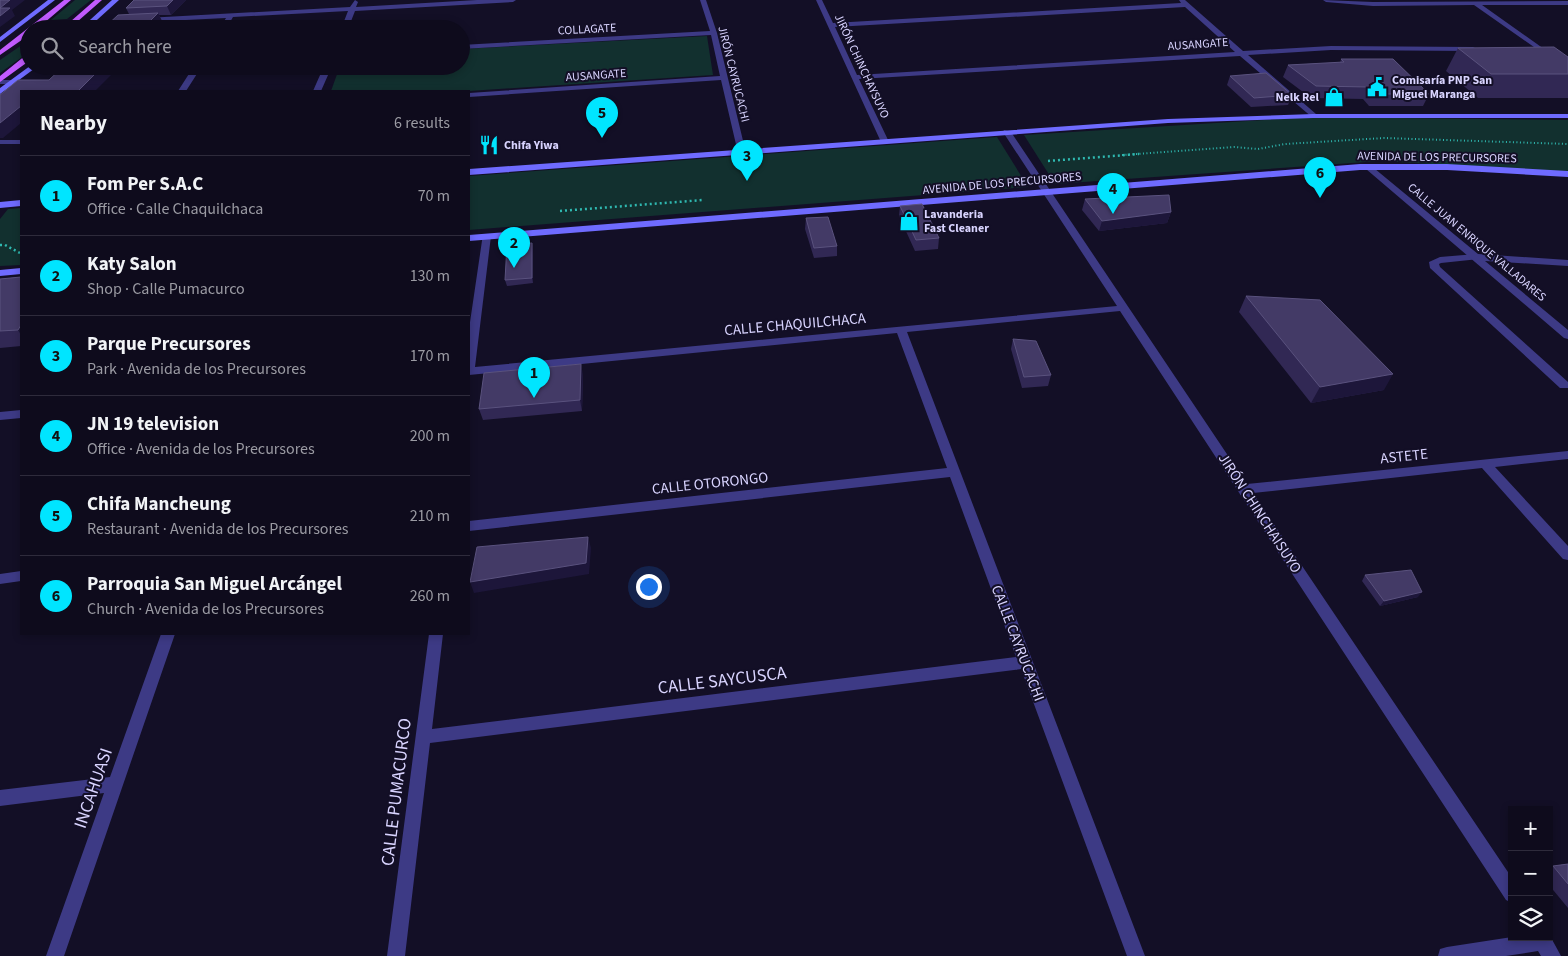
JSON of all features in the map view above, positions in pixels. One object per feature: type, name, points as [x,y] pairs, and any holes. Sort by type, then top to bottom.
[{"type":"main road","points":[[26,20],[52,0]]},
{"type":"main road","points":[[43,20],[68,0]]},
{"type":"main road","points":[[76,20],[99,0]]},
{"type":"main road","points":[[93,20],[116,0]]},
{"type":"main road","points":[[0,40],[20,25]]},
{"type":"main road","points":[[0,53],[20,38]]},
{"type":"main road","points":[[0,81],[20,64]]},
{"type":"main road","points":[[0,92],[23,75]]},
{"type":"main road","points":[[470,172],[1168,121],[1313,116],[1568,116]]},
{"type":"main road","name":"AVENIDA DE LOS PRECURSORES","points":[[470,238],[1369,166],[1447,167],[1568,174]]},
{"type":"main road","points":[[0,204],[20,203]]},
{"type":"main road","points":[[0,273],[20,271]]},
{"type":"street","points":[[348,20],[356,0]]},
{"type":"street","points":[[143,20],[513,0]]},
{"type":"street","name":"JIRÓN CAYRUCACHI","points":[[703,0],[714,33],[742,153]]},
{"type":"street","name":"JIRÓN CHINCHAYSUYO","points":[[819,0],[885,142]]},
{"type":"street","points":[[1326,0],[1373,4],[1568,3]]},
{"type":"street","points":[[832,25],[1184,3],[1313,116]]},
{"type":"street","points":[[1476,4],[1568,68]]},
{"type":"street","points":[[228,20],[231,15]]},
{"type":"street","name":"COLLAGATE","points":[[470,47],[714,33]]},
{"type":"street","name":"AUSANGATE","points":[[855,77],[1242,52],[1331,48],[1477,49]]},
{"type":"street","points":[[1524,50],[1543,50]]},
{"type":"street","points":[[183,90],[192,75]]},
{"type":"street","points":[[317,90],[324,75]]},
{"type":"street","name":"AUSANGATE","points":[[470,95],[724,78]]},
{"type":"street","points":[[0,81],[14,82]]},
{"type":"street","name":"JIRÓN CHINCHAISUYO","points":[[1007,132],[1508,888]]},
{"type":"street","points":[[0,142],[20,142]]},
{"type":"street","name":"CALLE JUAN ENRIQUE VALLADARES","points":[[1369,166],[1568,336]]},
{"type":"street","points":[[470,361],[486,236]]},
{"type":"street","points":[[1564,385],[1435,268],[1434,262],[1476,257],[1568,263]]},
{"type":"street","name":"CALLE CHAQUILCHACA","points":[[470,369],[1124,308]]},
{"type":"street","name":"CALLE CAYRUCACHI","points":[[901,329],[1136,956]]},
{"type":"street","points":[[0,416],[20,414]]},
{"type":"street","name":"ASTETE","points":[[1244,489],[1568,455]]},
{"type":"street","points":[[1485,464],[1568,555]]},
{"type":"street","name":"CALLE OTORONGO","points":[[470,526],[954,472]]},
{"type":"street","points":[[0,579],[20,576]]},
{"type":"street","name":"INCAHUASI","points":[[55,956],[168,635]]},
{"type":"street","name":"CALLE PUMACURCO","points":[[396,956],[436,635]]},
{"type":"street","name":"CALLE SAYCUSCA","points":[[423,737],[1025,662]]},
{"type":"street","points":[[0,798],[115,784]]},
{"type":"street","points":[[1446,956],[1545,945]]},
{"type":"path","points":[[0,245],[5,245],[20,253]]},
{"type":"green space","points":[[75,0],[91,0],[67,19],[51,20]]},
{"type":"green space","points":[[707,36],[713,75],[470,91],[331,90],[337,75],[470,75],[470,49]]},
{"type":"green space","points":[[20,46],[20,59],[0,73],[0,60]]},
{"type":"green space","points":[[1311,117],[1568,120],[1568,172],[1380,161],[1055,184],[1024,135]]},
{"type":"green space","points":[[997,137],[1028,187],[470,230],[470,176]]},
{"type":"green space","points":[[20,208],[20,265],[0,266],[0,219],[8,209]]},
{"type":"building","points":[[0,0],[10,0],[0,8]]},
{"type":"building","points":[[134,0],[173,0],[167,6],[126,8]]},
{"type":"building","points":[[0,8],[10,8],[0,16]]},
{"type":"building","points":[[158,13],[151,20],[113,20],[118,15]]},
{"type":"building","points":[[1554,47],[1568,57],[1568,74],[1491,74],[1458,48]]},
{"type":"building","points":[[1341,59],[1393,59],[1429,94],[1375,94],[1368,87],[1316,86],[1288,65],[1344,62]]},
{"type":"building","points":[[1266,73],[1292,95],[1254,98],[1230,76]]},
{"type":"building","points":[[54,75],[94,75],[79,90],[20,90],[20,107],[0,123],[0,95],[18,80],[49,80]]},
{"type":"building","points":[[1169,195],[1171,212],[1102,221],[1085,199]]},
{"type":"building","points":[[922,204],[939,238],[916,240],[900,206]]},
{"type":"building","points":[[828,217],[837,246],[814,248],[806,218]]},
{"type":"building","points":[[532,243],[532,278],[505,280],[507,245]]},
{"type":"building","points":[[20,277],[20,327],[18,330],[0,331],[0,279]]},
{"type":"building","points":[[1246,296],[1320,300],[1393,374],[1320,387]]},
{"type":"building","points":[[1013,339],[1036,341],[1051,375],[1024,377]]},
{"type":"building","points":[[581,364],[580,400],[479,409],[484,373]]},
{"type":"building","points":[[588,537],[586,563],[470,582],[477,547]]},
{"type":"building","points":[[1411,570],[1422,592],[1384,601],[1365,575]]},
{"type":"building","points":[[1568,864],[1568,884],[1553,866]]},
{"type":"place","name":"Comisaría PNP San Miguel Maranga","points":[[1377,87]]},
{"type":"place","name":"Nelk Rel","points":[[1334,97]]},
{"type":"place","name":"Chifa Mancheung","points":[[602,138]]},
{"type":"place","name":"Chifa Yiwa","points":[[489,145]]},
{"type":"place","name":"Parque Precursores","points":[[747,181]]},
{"type":"place","name":"Parroquia San Miguel Arcángel","points":[[1320,198]]},
{"type":"place","name":"JN 19 television","points":[[1113,214]]},
{"type":"place","name":"Lavanderia Fast Cleaner","points":[[909,221]]},
{"type":"place","name":"Katy Salon","points":[[514,268]]},
{"type":"place","name":"Fom Per S.A.C","points":[[534,398]]}]
